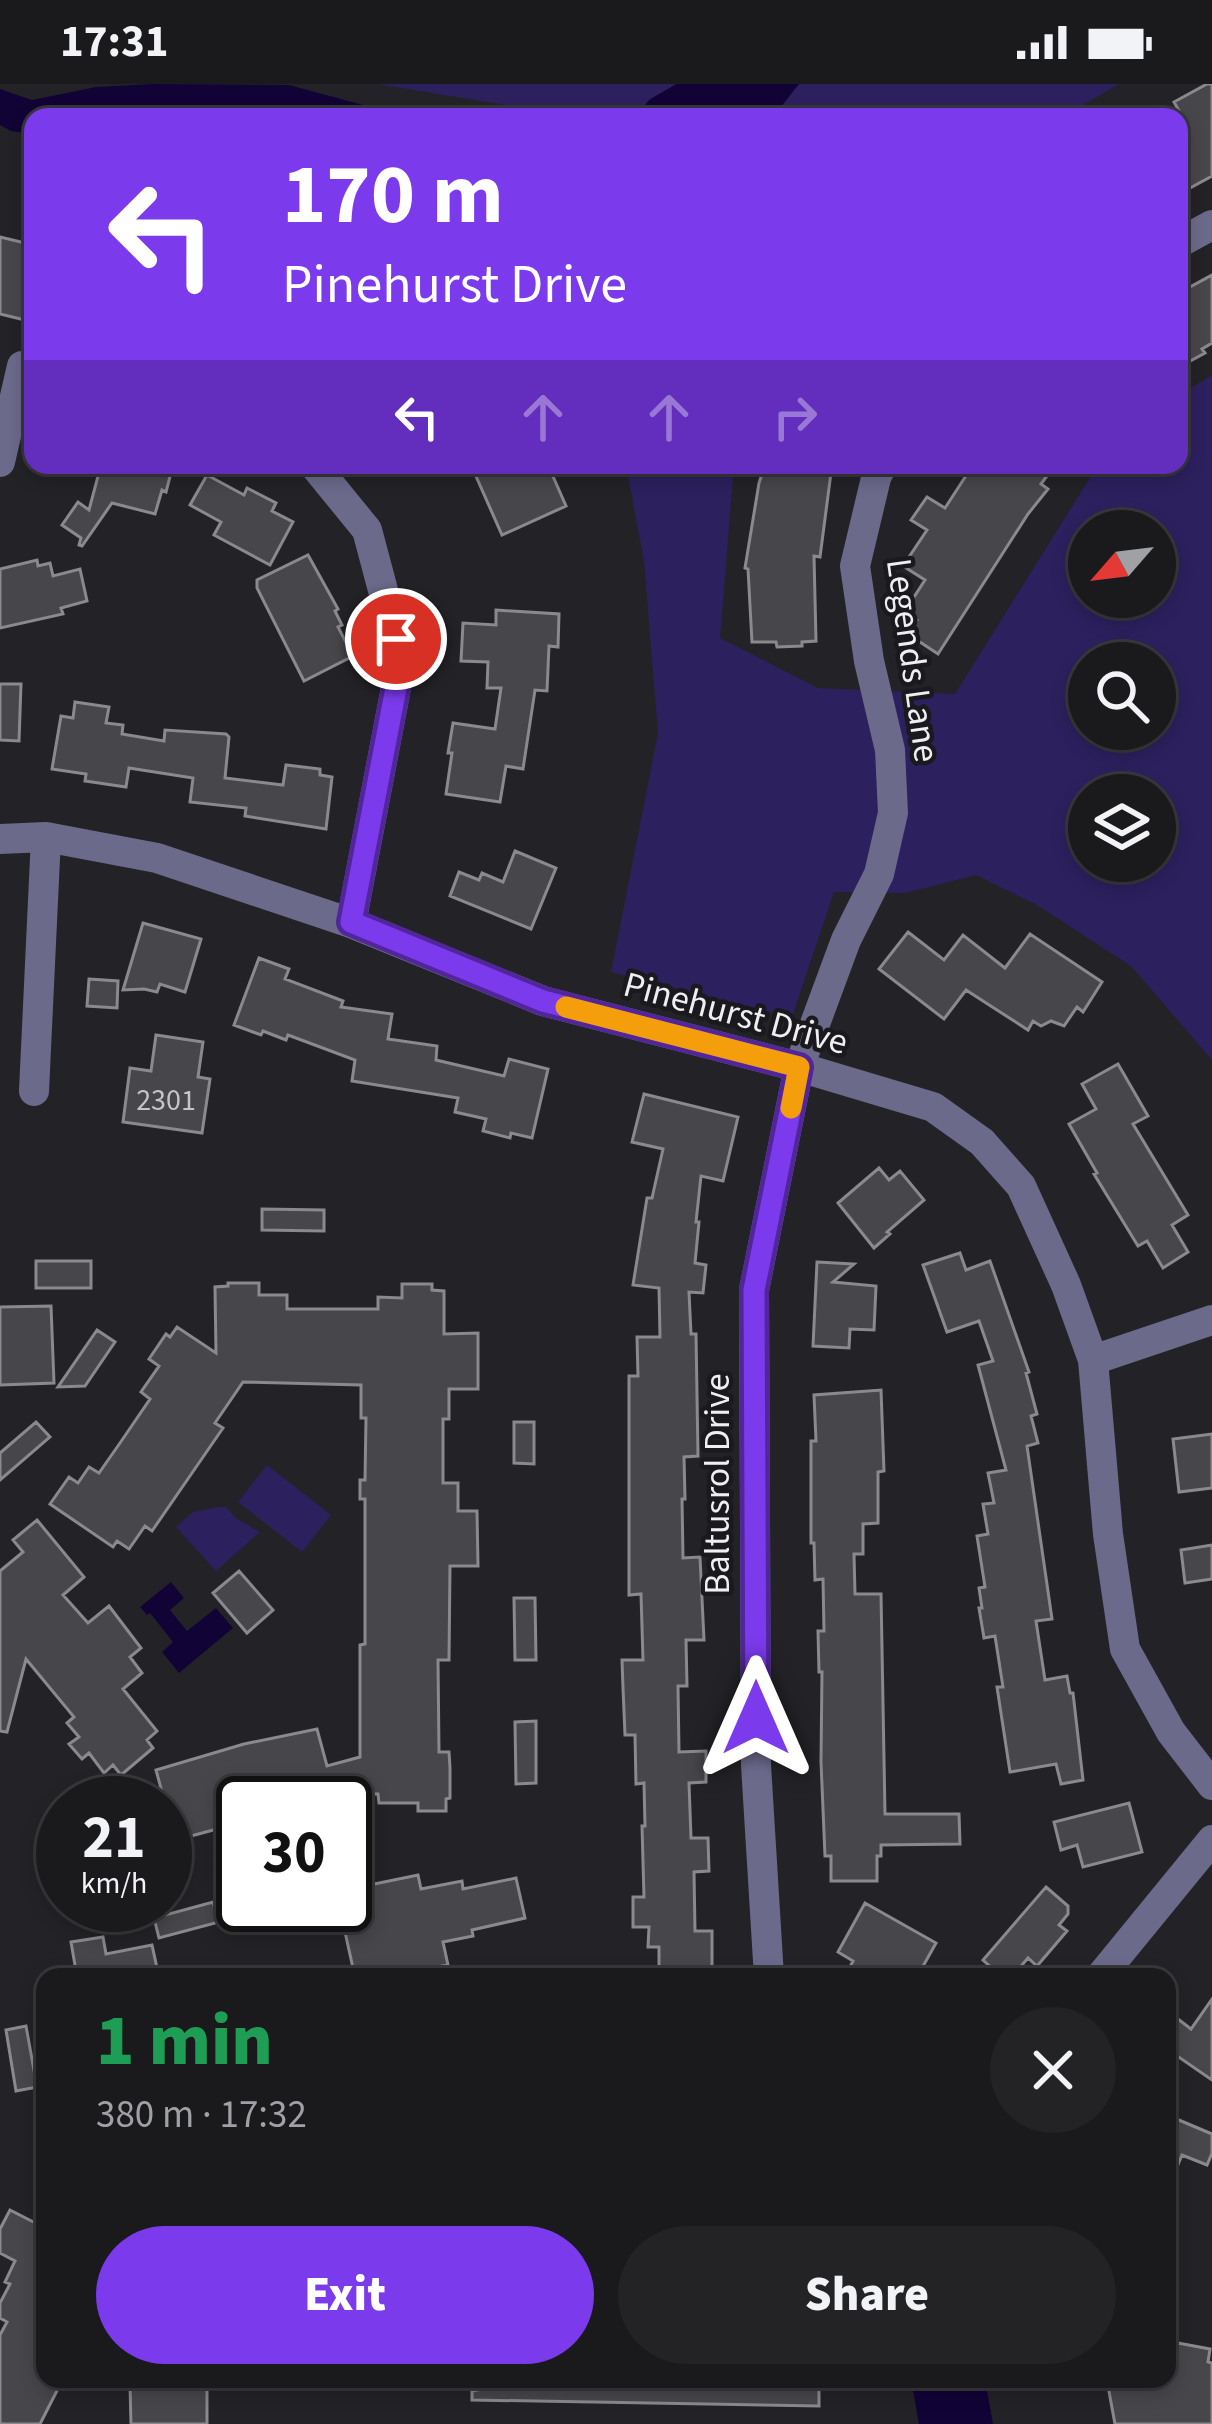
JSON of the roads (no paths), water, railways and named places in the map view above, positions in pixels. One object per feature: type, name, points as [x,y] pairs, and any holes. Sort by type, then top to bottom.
[{"type":"street","points":[[0,463],[18,365]]},
{"type":"street","points":[[321,474],[367,530],[396,639],[396,688],[351,922]]},
{"type":"street","name":"Legends Lane","points":[[799,1067],[846,940],[879,874],[893,813],[890,750],[869,661],[855,566],[878,474]]},
{"type":"street","name":"Pinehurst Drive","points":[[0,838],[46,838],[157,858],[351,922],[543,1001],[933,1107],[982,1142],[1021,1186],[1066,1285],[1093,1360],[1108,1534],[1125,1649],[1171,1732],[1212,1786]]},
{"type":"street","points":[[34,1091],[46,838]]},
{"type":"street","name":"Baltusrol Drive","points":[[768,1968],[756,1765],[754,1290],[799,1067]]},
{"type":"street","points":[[1093,1360],[1212,1321]]},
{"type":"street","points":[[1107,1968],[1212,1840]]},
{"type":"waterway","points":[[680,108],[722,84]]}]
